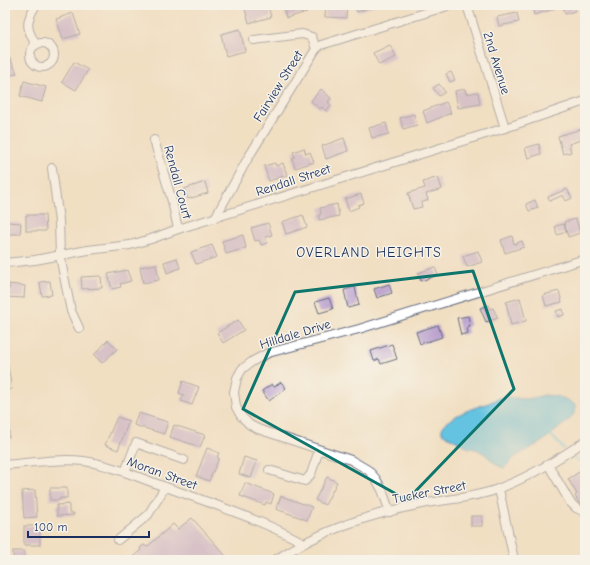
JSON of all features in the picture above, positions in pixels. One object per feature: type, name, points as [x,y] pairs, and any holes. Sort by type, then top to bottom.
[{"type":"street","points":[[36,5],[29,16],[28,21],[30,35],[36,45]]},
{"type":"street","name":"Fairview Street","points":[[215,218],[248,158],[316,49],[322,45],[451,5]]},
{"type":"street","name":"2nd Avenue","points":[[467,5],[505,128]]},
{"type":"street","points":[[254,40],[302,34],[312,37],[316,49]]},
{"type":"street","name":"Rendall Street","points":[[5,263],[130,245],[505,128],[585,101]]},
{"type":"street","name":"Rendall Court","points":[[154,140],[172,202],[178,229]]},
{"type":"street","points":[[52,168],[59,221],[60,256],[71,311],[79,328]]},
{"type":"street","name":"Hilldale Drive","points":[[390,512],[382,490],[376,479],[368,470],[351,460],[250,425],[241,416],[236,407],[234,392],[236,378],[242,369],[268,353],[359,329],[585,259]]},
{"type":"street","points":[[124,472],[136,443],[184,460]]},
{"type":"street","name":"Tucker Street","points":[[275,560],[304,542],[346,523],[427,503],[475,495],[499,489],[522,480],[584,445]]},
{"type":"street","points":[[269,470],[305,481],[311,474],[319,450]]},
{"type":"street","name":"Moran Street","points":[[5,465],[73,460],[96,463],[247,517],[304,542]]},
{"type":"street","points":[[549,466],[570,502],[576,508],[585,512]]},
{"type":"street","points":[[118,540],[148,515],[165,487]]},
{"type":"street","points":[[499,489],[514,560]]},
{"type":"highlighted area","points":[[473,271],[514,389],[407,500],[243,409],[295,292]]},
{"type":"water","points":[[544,395],[556,396],[568,400],[575,405],[575,412],[569,420],[543,441],[515,457],[504,468],[497,465],[485,454],[476,449],[469,448],[442,433],[442,428],[452,418],[498,399],[512,397],[526,399]]},
{"type":"building","points":[[268,5],[271,17],[249,23],[245,9]]},
{"type":"building","points":[[283,5],[305,5],[307,12],[286,18]]},
{"type":"building","points":[[326,5],[347,5],[346,18],[325,17]]},
{"type":"building","points":[[355,5],[374,5],[374,6],[357,12]]},
{"type":"building","points":[[532,5],[553,5],[554,9],[534,15]]},
{"type":"building","points":[[562,5],[574,5],[575,11],[565,14]]},
{"type":"building","points":[[73,13],[80,34],[63,39],[56,19]]},
{"type":"building","points":[[517,13],[519,22],[499,26],[497,17]]},
{"type":"building","points":[[240,29],[245,51],[226,56],[221,34]]},
{"type":"building","points":[[390,45],[396,57],[379,65],[373,53]]},
{"type":"building","points":[[7,53],[17,73],[5,78],[5,54]]},
{"type":"building","points":[[74,62],[88,70],[76,90],[62,82]]},
{"type":"building","points":[[451,72],[455,80],[450,82],[446,74]]},
{"type":"building","points":[[24,81],[46,87],[42,102],[20,96]]},
{"type":"building","points":[[439,84],[445,92],[439,96],[433,88]]},
{"type":"building","points":[[321,89],[331,98],[328,102],[331,105],[326,111],[322,107],[320,109],[311,101]]},
{"type":"building","points":[[465,89],[466,94],[478,92],[480,104],[458,108],[455,91]]},
{"type":"building","points":[[446,102],[451,113],[427,123],[423,111]]},
{"type":"building","points":[[414,114],[417,125],[403,129],[400,118]]},
{"type":"building","points":[[386,123],[389,134],[372,138],[369,128]]},
{"type":"building","points":[[581,129],[584,139],[569,144],[571,152],[563,154],[558,136]]},
{"type":"building","points":[[344,138],[348,151],[326,159],[322,146]]},
{"type":"building","points":[[539,144],[541,154],[528,158],[525,148]]},
{"type":"building","points":[[304,148],[306,154],[310,152],[314,162],[295,168],[292,158],[295,157],[293,152]]},
{"type":"building","points":[[275,163],[276,166],[283,163],[287,175],[269,181],[264,166]]},
{"type":"building","points":[[438,177],[442,189],[426,194],[428,200],[421,203],[422,207],[413,209],[408,193],[425,188],[423,182]]},
{"type":"building","points":[[205,182],[208,193],[188,199],[184,189]]},
{"type":"building","points":[[567,189],[572,198],[566,201],[563,195],[550,201],[548,197]]},
{"type":"building","points":[[361,194],[364,203],[349,211],[345,199]]},
{"type":"building","points":[[535,200],[538,208],[529,211],[526,204]]},
{"type":"building","points":[[337,204],[339,216],[319,220],[319,215],[321,214],[320,208]]},
{"type":"building","points":[[26,215],[45,215],[46,231],[26,231]]},
{"type":"building","points":[[303,215],[307,227],[286,234],[282,222]]},
{"type":"building","points":[[576,219],[580,233],[568,237],[564,222]]},
{"type":"building","points":[[5,220],[8,220],[8,222],[21,223],[20,234],[5,234]]},
{"type":"building","points":[[268,223],[272,235],[265,237],[267,243],[261,245],[259,240],[255,241],[251,228]]},
{"type":"building","points":[[564,224],[566,232],[557,235],[555,226]]},
{"type":"building","points":[[243,235],[246,248],[226,254],[222,241]]},
{"type":"building","points":[[512,236],[514,244],[522,241],[524,247],[505,253],[501,240]]},
{"type":"building","points":[[212,245],[217,257],[196,264],[191,252]]},
{"type":"building","points":[[478,251],[482,262],[467,267],[463,256]]},
{"type":"building","points":[[177,258],[180,268],[167,273],[164,262]]},
{"type":"building","points":[[156,264],[159,280],[143,283],[140,267]]},
{"type":"building","points":[[435,267],[438,275],[421,281],[418,273]]},
{"type":"building","points":[[127,270],[131,281],[120,284],[121,287],[112,289],[108,274]]},
{"type":"building","points":[[101,276],[102,288],[82,289],[81,277]]},
{"type":"building","points":[[50,281],[52,295],[42,296],[40,282]]},
{"type":"building","points":[[9,284],[25,286],[24,298],[5,297],[5,288],[9,289]]},
{"type":"building","points":[[389,284],[392,293],[377,298],[374,289]]},
{"type":"building","points":[[355,287],[359,305],[348,308],[344,290]]},
{"type":"building","points":[[559,291],[562,302],[546,306],[543,295]]},
{"type":"building","points":[[329,298],[333,309],[319,313],[315,302]]},
{"type":"building","points":[[520,298],[526,321],[511,325],[506,302]]},
{"type":"building","points":[[488,305],[489,309],[493,308],[498,318],[486,322],[480,308]]},
{"type":"building","points":[[563,309],[564,315],[558,317],[556,311]]},
{"type":"building","points":[[468,316],[470,326],[467,327],[468,333],[461,335],[457,318]]},
{"type":"building","points":[[238,320],[244,330],[223,343],[217,333]]},
{"type":"building","points":[[438,325],[442,337],[420,344],[416,332]]},
{"type":"building","points":[[108,340],[117,349],[102,363],[94,355]]},
{"type":"building","points":[[392,344],[397,359],[381,364],[379,359],[374,361],[371,351]]},
{"type":"building","points":[[5,361],[7,361],[12,389],[5,390]]},
{"type":"building","points":[[183,381],[199,387],[192,405],[181,401],[184,395],[179,393]]},
{"type":"building","points":[[281,382],[286,388],[269,401],[262,391],[272,384],[274,387]]},
{"type":"building","points":[[138,413],[168,422],[164,434],[134,425]]},
{"type":"building","points":[[117,417],[129,421],[118,450],[105,445]]},
{"type":"building","points":[[174,425],[205,435],[200,447],[170,437]]},
{"type":"building","points":[[5,427],[9,427],[9,437],[5,437]]},
{"type":"building","points":[[207,448],[219,453],[217,457],[219,458],[209,481],[196,476]]},
{"type":"building","points":[[244,457],[257,461],[251,478],[239,474]]},
{"type":"building","points":[[581,471],[585,477],[585,503],[581,506],[575,496],[577,494],[568,479]]},
{"type":"building","points":[[327,477],[337,482],[325,505],[315,500]]},
{"type":"building","points":[[245,483],[274,494],[271,504],[266,502],[265,505],[240,496]]},
{"type":"building","points":[[50,488],[67,488],[67,498],[50,500]]},
{"type":"building","points":[[35,490],[37,517],[24,518],[22,491]]},
{"type":"building","points":[[281,496],[312,507],[307,520],[276,509]]},
{"type":"building","points":[[69,504],[69,513],[74,513],[74,515],[57,516],[57,505]]},
{"type":"building","points":[[471,516],[482,516],[482,526],[471,526]]},
{"type":"building","points":[[192,518],[226,556],[222,560],[129,560],[141,550],[140,548],[144,545],[147,547],[173,524],[178,529]]},
{"type":"building","points":[[24,526],[40,526],[40,545],[24,545]]},
{"type":"building","points":[[13,551],[24,551],[24,560],[13,560]]},
{"type":"waterway","points":[[549,433],[564,449]]},
{"type":"waterway","points":[[571,456],[585,464]]},
{"type":"district","name":"OVERLAND HEIGHTS","points":[[369,252]]}]
